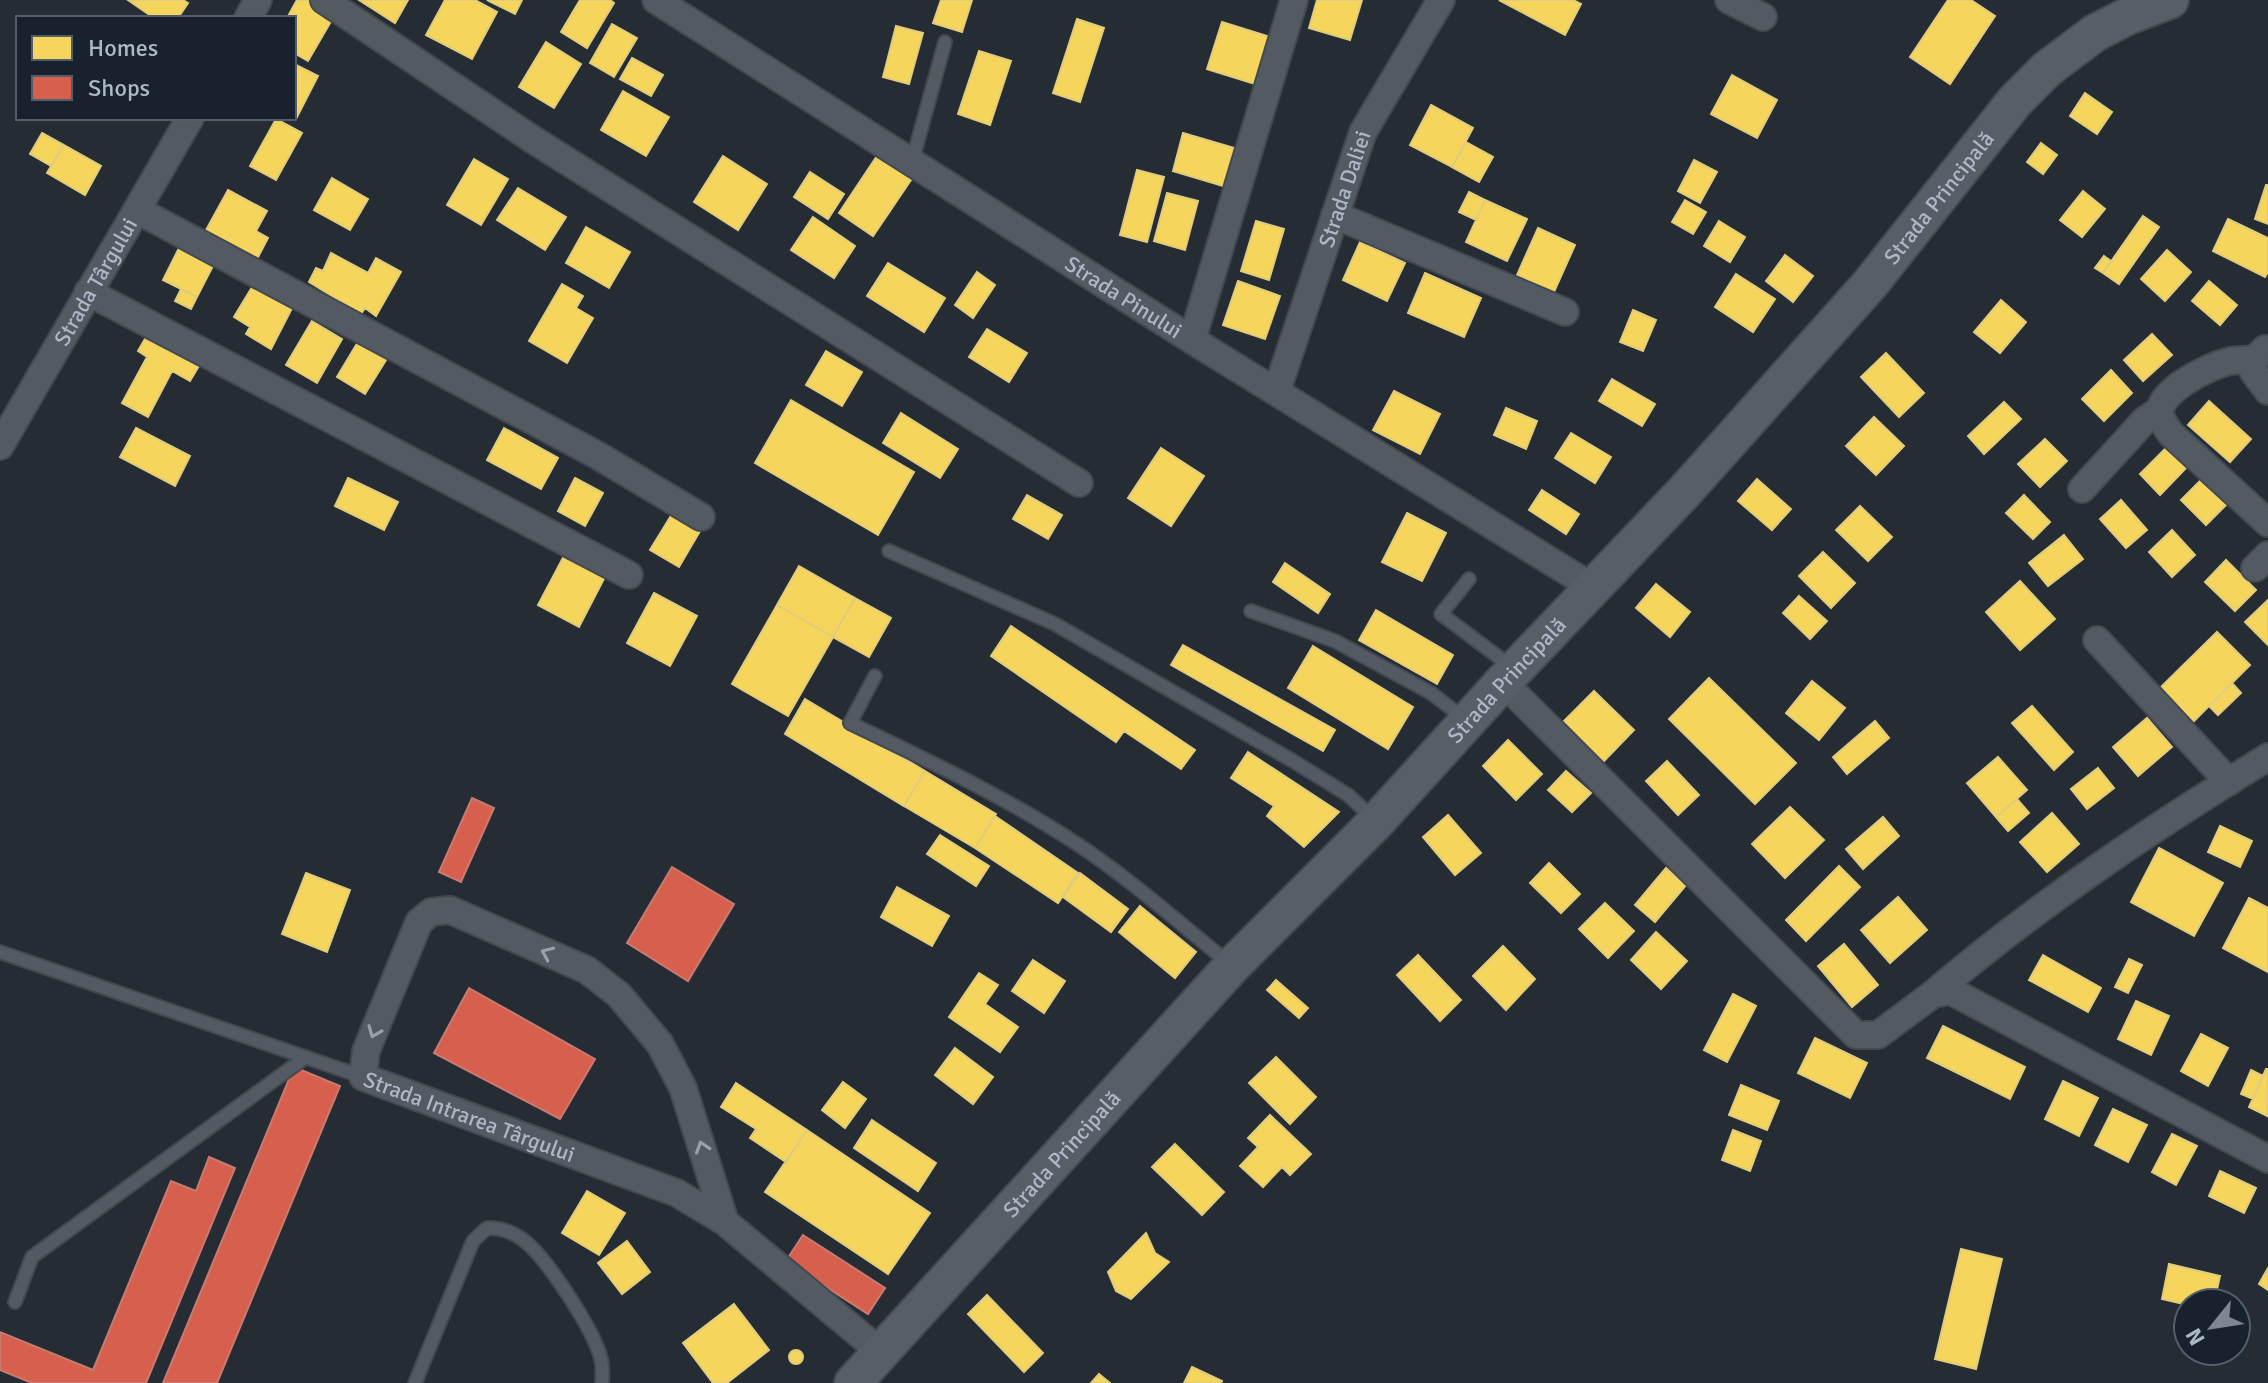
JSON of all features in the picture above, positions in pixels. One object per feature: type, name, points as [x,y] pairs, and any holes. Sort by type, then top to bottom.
[{"type":"main road","name":"Strada Principală","points":[[853,1383],[1232,966],[1377,821],[1509,676],[1686,490],[1870,284],[2015,101],[2047,69],[2095,33],[2170,0]]},
{"type":"street","points":[[324,0],[532,139],[1079,483]]},
{"type":"street","name":"Strada Pinului","points":[[656,0],[1192,340],[1594,588]]},
{"type":"street","points":[[1192,340],[1294,0]]},
{"type":"street","name":"Strada Daliei","points":[[1277,390],[1363,132],[1441,0]]},
{"type":"street","points":[[1729,0],[1763,17]]},
{"type":"street","name":"Strada Târgului","points":[[0,446],[189,120]]},
{"type":"street","points":[[137,210],[597,455],[701,517]]},
{"type":"street","points":[[1335,215],[1565,312]]},
{"type":"street","points":[[88,292],[629,575]]},
{"type":"street","points":[[2262,353],[2253,371],[2268,391]]},
{"type":"street","points":[[2082,489],[2145,420],[2160,410],[2166,398],[2205,371],[2262,353]]},
{"type":"street","points":[[2160,410],[2162,421],[2171,434],[2268,523]]},
{"type":"street","points":[[2097,640],[2229,782]]},
{"type":"street","points":[[1509,676],[1856,1035],[1878,1035],[1933,994],[1991,944],[2164,821],[2268,757]]},
{"type":"street","name":"Strada Intrarea Târgului","points":[[725,1222],[683,1088],[660,1044],[619,995],[587,970],[450,910],[431,912],[419,922],[366,1051],[363,1077],[677,1193],[725,1222],[882,1353]]},
{"type":"street","points":[[1933,994],[1951,991],[2268,1159]]},
{"type":"lane","points":[[912,162],[945,42]]},
{"type":"lane","points":[[889,551],[1055,624],[1348,795],[1377,821]]},
{"type":"lane","points":[[1469,579],[1441,614],[1509,676]]},
{"type":"lane","points":[[1251,611],[1335,641],[1431,693],[1468,722]]},
{"type":"lane","points":[[875,676],[850,723],[948,770],[1071,841],[1151,900],[1232,966]]},
{"type":"lane","points":[[0,952],[363,1077]]},
{"type":"lane","points":[[15,1302],[32,1257],[306,1057]]},
{"type":"lane","points":[[415,1383],[473,1241],[487,1228],[502,1228],[525,1241],[568,1293],[600,1352],[602,1383]]},
{"type":"building: Homes","points":[[128,0],[183,0],[188,3],[179,16],[151,16]]},
{"type":"building: Homes","points":[[297,0],[307,0],[334,16],[308,61],[296,54],[296,16],[288,16]]},
{"type":"building: Homes","points":[[359,0],[408,0],[395,23]]},
{"type":"building: Homes","points":[[445,0],[475,0],[497,12],[472,59],[426,35]]},
{"type":"building: Homes","points":[[487,0],[522,0],[515,14]]},
{"type":"building: Homes","points":[[580,0],[610,0],[614,3],[587,48],[561,32]]},
{"type":"building: Homes","points":[[941,0],[972,0],[962,32],[933,23]]},
{"type":"building: Homes","points":[[1317,0],[1362,0],[1350,40],[1309,28]]},
{"type":"building: Homes","points":[[1499,0],[1573,0],[1581,4],[1565,35]]},
{"type":"building: Homes","points":[[1948,0],[1971,0],[1995,16],[1950,84],[1910,57]]},
{"type":"building: Homes","points":[[1077,19],[1104,28],[1080,102],[1053,93]]},
{"type":"building: Homes","points":[[1222,22],[1270,37],[1255,84],[1207,69]]},
{"type":"building: Homes","points":[[612,24],[637,38],[614,77],[590,63]]},
{"type":"building: Homes","points":[[896,26],[923,33],[909,84],[883,77]]},
{"type":"building: Homes","points":[[546,42],[581,64],[554,108],[519,87]]},
{"type":"building: Homes","points":[[979,51],[1011,61],[990,125],[958,114]]},
{"type":"building: Homes","points":[[632,58],[663,75],[651,96],[620,79]]},
{"type":"building: Homes","points":[[296,65],[318,76],[296,119]]},
{"type":"building: Homes","points":[[1732,75],[1777,100],[1757,138],[1711,114]]},
{"type":"building: Homes","points":[[623,91],[669,117],[646,156],[601,130]]},
{"type":"building: Homes","points":[[2085,93],[2112,112],[2097,134],[2070,116]]},
{"type":"building: Homes","points":[[1431,105],[1473,128],[1452,167],[1410,145]]},
{"type":"building: Homes","points":[[275,120],[302,133],[276,180],[250,166]]},
{"type":"building: Homes","points":[[42,133],[64,145],[51,166],[30,154]]},
{"type":"building: Homes","points":[[1183,133],[1234,148],[1223,186],[1173,171]]},
{"type":"building: Homes","points":[[1466,142],[1493,157],[1479,182],[1452,167]]},
{"type":"building: Homes","points":[[2041,143],[2057,155],[2043,174],[2027,162]]},
{"type":"building: Homes","points":[[64,145],[101,166],[85,195],[47,173]]},
{"type":"building: Homes","points":[[881,150],[915,174],[873,236],[839,213]]},
{"type":"building: Homes","points":[[723,156],[767,184],[738,230],[694,202]]},
{"type":"building: Homes","points":[[474,159],[508,179],[481,225],[447,205]]},
{"type":"building: Homes","points":[[1694,160],[1717,172],[1700,203],[1678,191]]},
{"type":"building: Homes","points":[[1137,170],[1164,177],[1147,242],[1120,235]]},
{"type":"building: Homes","points":[[810,172],[844,194],[828,219],[794,197]]},
{"type":"building: Homes","points":[[332,178],[368,199],[350,230],[314,210]]},
{"type":"building: Homes","points":[[2268,185],[2268,224],[2255,219]]},
{"type":"building: Homes","points":[[518,188],[566,217],[545,250],[497,220]]},
{"type":"building: Homes","points":[[228,190],[267,211],[256,231],[268,238],[257,259],[206,230]]},
{"type":"building: Homes","points":[[2083,191],[2105,209],[2082,237],[2060,220]]},
{"type":"building: Homes","points":[[1469,192],[1485,200],[1476,220],[1459,212]]},
{"type":"building: Homes","points":[[1167,193],[1198,201],[1185,250],[1154,241]]},
{"type":"building: Homes","points":[[1485,200],[1527,219],[1507,261],[1466,242]]},
{"type":"building: Homes","points":[[1685,200],[1706,212],[1693,234],[1672,222]]},
{"type":"building: Homes","points":[[2143,216],[2159,227],[2119,284],[2103,273]]},
{"type":"building: Homes","points":[[813,217],[855,246],[834,278],[791,250]]},
{"type":"building: Homes","points":[[2228,219],[2268,238],[2268,272],[2265,277],[2213,251]]},
{"type":"building: Homes","points":[[1256,221],[1284,229],[1269,280],[1241,271]]},
{"type":"building: Homes","points":[[1719,221],[1745,237],[1730,262],[1704,246]]},
{"type":"building: Homes","points":[[586,227],[630,252],[609,288],[566,263]]},
{"type":"building: Homes","points":[[1538,228],[1575,245],[1554,292],[1517,275]]},
{"type":"building: Homes","points":[[1360,242],[1405,263],[1387,301],[1343,280]]},
{"type":"building: Homes","points":[[180,246],[214,264],[197,297],[163,280]]},
{"type":"building: Homes","points":[[2167,250],[2191,272],[2165,301],[2141,279]]},
{"type":"building: Homes","points":[[331,253],[368,273],[376,258],[401,272],[376,316],[365,308],[361,314],[309,282],[316,268],[323,271]]},
{"type":"building: Homes","points":[[1785,255],[1813,276],[1793,302],[1766,281]]},
{"type":"building: Homes","points":[[2104,256],[2111,261],[2103,273],[2095,268]]},
{"type":"building: Homes","points":[[888,263],[945,298],[924,332],[867,296]]},
{"type":"building: Homes","points":[[977,272],[995,285],[973,318],[955,305]]},
{"type":"building: Homes","points":[[1425,273],[1481,298],[1464,337],[1408,313]]},
{"type":"building: Homes","points":[[1736,274],[1775,299],[1753,332],[1715,307]]},
{"type":"building: Homes","points":[[1238,281],[1280,296],[1265,339],[1223,325]]},
{"type":"building: Homes","points":[[2209,281],[2237,305],[2220,325],[2192,301]]},
{"type":"building: Homes","points":[[254,284],[292,308],[271,349],[246,334],[250,327],[234,317]]},
{"type":"building: Homes","points":[[562,284],[583,296],[576,308],[593,318],[567,363],[529,341]]},
{"type":"building: Homes","points":[[181,289],[197,297],[191,309],[175,301]]},
{"type":"building: Homes","points":[[2001,300],[2026,322],[2000,353],[1974,332]]},
{"type":"building: Homes","points":[[1633,310],[1656,320],[1643,351],[1620,342]]},
{"type":"building: Homes","points":[[312,321],[342,339],[317,383],[286,365]]},
{"type":"building: Homes","points":[[987,329],[1027,353],[1009,382],[969,357]]},
{"type":"building: Homes","points":[[2152,334],[2172,355],[2143,381],[2124,360]]},
{"type":"building: Homes","points":[[146,337],[199,366],[190,381],[172,371],[148,417],[122,403],[147,357],[138,351]]},
{"type":"building: Homes","points":[[358,342],[386,360],[365,394],[337,377]]},
{"type":"building: Homes","points":[[826,351],[862,372],[842,406],[806,385]]},
{"type":"building: Homes","points":[[1886,353],[1924,393],[1899,417],[1861,377]]},
{"type":"building: Homes","points":[[2111,370],[2132,393],[2104,421],[2082,399]]},
{"type":"building: Homes","points":[[1612,379],[1655,404],[1642,426],[1599,401]]},
{"type":"building: Homes","points":[[1394,391],[1440,414],[1420,454],[1373,430]]},
{"type":"building: Homes","points":[[791,400],[914,472],[878,535],[755,463]]},
{"type":"building: Homes","points":[[2209,401],[2251,439],[2230,462],[2188,425]]},
{"type":"building: Homes","points":[[2004,402],[2021,419],[1984,454],[1968,436]]},
{"type":"building: Homes","points":[[1506,408],[1537,421],[1526,449],[1494,435]]},
{"type":"building: Homes","points":[[901,413],[958,449],[940,478],[883,443]]},
{"type":"building: Homes","points":[[1874,417],[1904,446],[1876,475],[1846,446]]},
{"type":"building: Homes","points":[[136,428],[190,456],[175,486],[120,457]]},
{"type":"building: Homes","points":[[504,428],[558,458],[541,489],[487,460]]},
{"type":"building: Homes","points":[[1571,433],[1611,457],[1595,483],[1555,458]]},
{"type":"building: Homes","points":[[2045,439],[2067,461],[2040,487],[2018,464]]},
{"type":"building: Homes","points":[[2167,447],[2187,467],[2160,495],[2140,474]]},
{"type":"building: Homes","points":[[1161,448],[1204,476],[1171,526],[1128,498]]},
{"type":"building: Homes","points":[[348,478],[398,502],[384,530],[335,506]]},
{"type":"building: Homes","points":[[575,478],[603,493],[585,526],[558,511]]},
{"type":"building: Homes","points":[[2203,478],[2228,503],[2206,525],[2181,500]]},
{"type":"building: Homes","points":[[1757,479],[1791,509],[1772,530],[1738,501]]},
{"type":"building: Homes","points":[[1542,490],[1579,514],[1566,534],[1529,510]]},
{"type":"building: Homes","points":[[1027,495],[1062,515],[1048,539],[1013,519]]},
{"type":"building: Homes","points":[[2024,495],[2050,522],[2033,539],[2006,513]]},
{"type":"building: Homes","points":[[2121,500],[2147,530],[2126,548],[2100,519]]},
{"type":"building: Homes","points":[[1860,506],[1892,537],[1868,561],[1836,530]]},
{"type":"building: Homes","points":[[1407,513],[1446,533],[1422,581],[1382,562]]},
{"type":"building: Homes","points":[[672,514],[700,531],[679,567],[650,550]]},
{"type":"building: Homes","points":[[2172,530],[2195,555],[2172,577],[2149,552]]},
{"type":"building: Homes","points":[[2064,535],[2083,559],[2048,586],[2029,563]]},
{"type":"building: Homes","points":[[566,552],[607,573],[579,627],[538,605]]},
{"type":"building: Homes","points":[[1823,552],[1855,583],[1831,608],[1799,576]]},
{"type":"building: Homes","points":[[2226,560],[2256,590],[2235,611],[2205,582]]},
{"type":"building: Homes","points":[[1285,563],[1330,594],[1318,613],[1273,582]]},
{"type":"building: Homes","points":[[799,566],[855,598],[833,637],[777,605]]},
{"type":"building: Homes","points":[[2020,581],[2055,619],[2020,650],[1986,612]]},
{"type":"building: Homes","points":[[1656,584],[1690,612],[1670,637],[1636,608]]},
{"type":"building: Homes","points":[[654,593],[697,616],[670,666],[627,643]]},
{"type":"building: Homes","points":[[1799,596],[1827,621],[1810,639],[1783,613]]},
{"type":"building: Homes","points":[[855,598],[891,618],[869,657],[833,637]]},
{"type":"building: Homes","points":[[2268,600],[2268,645],[2245,622]]},
{"type":"building: Homes","points":[[777,605],[833,637],[788,716],[732,684]]},
{"type":"building: Homes","points":[[1376,610],[1453,655],[1437,684],[1359,640]]},
{"type":"building: Homes","points":[[1011,626],[1195,750],[1181,769],[1124,731],[1116,742],[991,656]]},
{"type":"building: Homes","points":[[2217,632],[2250,665],[2193,722],[2160,688]]},
{"type":"building: Homes","points":[[1183,645],[1335,730],[1323,751],[1171,665]]},
{"type":"building: Homes","points":[[1313,646],[1413,707],[1388,749],[1288,688]]},
{"type":"building: Homes","points":[[1709,678],[1796,763],[1755,804],[1669,719]]},
{"type":"building: Homes","points":[[1812,681],[1845,708],[1819,740],[1786,713]]},
{"type":"building: Homes","points":[[2232,683],[2241,693],[2218,715],[2209,706]]},
{"type":"building: Homes","points":[[1594,691],[1634,730],[1603,762],[1563,722]]},
{"type":"building: Homes","points":[[805,699],[925,771],[904,806],[785,734]]},
{"type":"building: Homes","points":[[2032,706],[2073,752],[2054,770],[2012,723]]},
{"type":"building: Homes","points":[[2147,718],[2172,747],[2138,776],[2113,747]]},
{"type":"building: Homes","points":[[1875,721],[1889,738],[1847,774],[1833,757]]},
{"type":"building: Homes","points":[[1508,740],[1542,774],[1516,800],[1483,766]]},
{"type":"building: Homes","points":[[1248,752],[1339,812],[1304,847],[1267,816],[1274,806],[1231,778]]},
{"type":"building: Homes","points":[[1998,757],[2027,790],[1996,817],[1967,783]]},
{"type":"building: Homes","points":[[1667,761],[1699,795],[1678,815],[1646,781]]},
{"type":"building: Homes","points":[[2098,768],[2114,788],[2087,809],[2071,789]]},
{"type":"building: Homes","points":[[925,771],[996,814],[975,848],[904,806]]},
{"type":"building: Homes","points":[[1566,771],[1591,793],[1572,812],[1548,790]]},
{"type":"building: Homes","points":[[2017,799],[2029,813],[2008,831],[1996,817]]},
{"type":"building: Homes","points":[[1790,807],[1824,840],[1785,878],[1752,844]]},
{"type":"building: Homes","points":[[2052,813],[2079,844],[2047,872],[2020,842]]},
{"type":"building: Homes","points":[[1448,815],[1481,853],[1455,875],[1423,837]]},
{"type":"building: Homes","points":[[995,816],[1078,873],[1058,903],[975,848]]},
{"type":"building: Homes","points":[[1883,817],[1899,836],[1863,869],[1846,849]]},
{"type":"building: Homes","points":[[2220,826],[2252,841],[2240,867],[2208,852]]},
{"type":"building: Homes","points":[[940,835],[989,866],[976,886],[927,854]]},
{"type":"building: Homes","points":[[2159,848],[2223,883],[2194,936],[2131,902]]},
{"type":"building: Homes","points":[[1549,863],[1580,894],[1561,913],[1530,883]]},
{"type":"building: Homes","points":[[1839,866],[1860,887],[1806,941],[1786,920]]},
{"type":"building: Homes","points":[[1666,868],[1686,885],[1655,922],[1635,905]]},
{"type":"building: Homes","points":[[306,873],[350,890],[327,952],[282,934]]},
{"type":"building: Homes","points":[[1080,873],[1128,909],[1111,932],[1063,897]]},
{"type":"building: Homes","points":[[897,887],[949,916],[932,946],[881,917]]},
{"type":"building: Homes","points":[[1898,897],[1927,930],[1890,963],[1861,930]]},
{"type":"building: Homes","points":[[2249,898],[2268,908],[2268,972],[2223,948]]},
{"type":"building: Homes","points":[[1605,903],[1634,931],[1608,958],[1579,929]]},
{"type":"building: Homes","points":[[1140,906],[1196,952],[1175,978],[1119,932]]},
{"type":"building: Homes","points":[[1656,932],[1687,961],[1661,989],[1631,960]]},
{"type":"building: Homes","points":[[1844,944],[1878,985],[1852,1007],[1818,966]]},
{"type":"building: Homes","points":[[1503,946],[1535,979],[1506,1010],[1473,976]]},
{"type":"building: Homes","points":[[1418,955],[1461,1000],[1440,1021],[1397,975]]},
{"type":"building: Homes","points":[[2043,955],[2101,988],[2088,1012],[2029,980]]},
{"type":"building: Homes","points":[[2129,959],[2142,965],[2128,993],[2115,987]]},
{"type":"building: Homes","points":[[1033,960],[1065,981],[1044,1013],[1012,991]]},
{"type":"building: Homes","points":[[979,973],[998,985],[985,1004],[1018,1027],[1000,1052],[949,1017]]},
{"type":"building: Homes","points":[[1276,980],[1308,1008],[1299,1018],[1267,990]]},
{"type":"building: Homes","points":[[1733,994],[1756,1006],[1727,1062],[1704,1050]]},
{"type":"building: Homes","points":[[2136,1001],[2169,1016],[2151,1055],[2118,1039]]},
{"type":"building: Homes","points":[[1943,1026],[2025,1067],[2010,1099],[1927,1058]]},
{"type":"building: Homes","points":[[2201,1034],[2228,1048],[2208,1086],[2181,1071]]},
{"type":"building: Homes","points":[[1815,1038],[1867,1063],[1850,1098],[1798,1073]]},
{"type":"building: Homes","points":[[955,1048],[993,1077],[973,1104],[935,1075]]},
{"type":"building: Homes","points":[[1276,1057],[1316,1097],[1290,1124],[1249,1083]]},
{"type":"building: Homes","points":[[2268,1069],[2267,1116],[2249,1107]]},
{"type":"building: Homes","points":[[2251,1070],[2263,1076],[2253,1099],[2241,1094]]},
{"type":"building: Homes","points":[[2063,1081],[2098,1098],[2079,1136],[2045,1119]]},
{"type":"building: Homes","points":[[843,1082],[866,1099],[845,1128],[822,1110]]},
{"type":"building: Homes","points":[[736,1083],[807,1130],[786,1162],[750,1138],[756,1129],[721,1107]]},
{"type":"building: Homes","points":[[1741,1085],[1779,1101],[1767,1130],[1729,1115]]},
{"type":"building: Homes","points":[[2113,1109],[2147,1125],[2128,1162],[2095,1145]]},
{"type":"building: Homes","points":[[1270,1115],[1311,1154],[1290,1175],[1282,1167],[1263,1187],[1240,1166],[1258,1147],[1248,1138]]},
{"type":"building: Homes","points":[[872,1120],[936,1163],[918,1191],[854,1148]]},
{"type":"building: Homes","points":[[807,1130],[930,1213],[888,1274],[765,1192]]},
{"type":"building: Homes","points":[[1733,1130],[1761,1141],[1750,1171],[1722,1160]]},
{"type":"building: Homes","points":[[2172,1134],[2197,1146],[2176,1185],[2152,1172]]},
{"type":"building: Homes","points":[[1175,1144],[1224,1192],[1202,1215],[1152,1167]]},
{"type":"building: Homes","points":[[2220,1171],[2256,1188],[2244,1213],[2209,1196]]},
{"type":"building: Homes","points":[[587,1191],[625,1213],[599,1255],[562,1233]]},
{"type":"building: Homes","points":[[1146,1233],[1155,1253],[1169,1262],[1131,1299],[1116,1291],[1108,1272]]},
{"type":"building: Homes","points":[[627,1241],[650,1272],[622,1294],[598,1263]]},
{"type":"building: Homes","points":[[1961,1249],[2002,1259],[1976,1369],[1935,1359]]},
{"type":"building: Homes","points":[[2169,1264],[2220,1276],[2218,1287],[2172,1287],[2172,1301],[2162,1299]]},
{"type":"building: Homes","points":[[2268,1268],[2268,1290],[2259,1284]]},
{"type":"building: Homes","points":[[987,1295],[1043,1353],[1024,1372],[968,1314]]},
{"type":"building: Homes","points":[[734,1304],[769,1350],[727,1383],[713,1383],[683,1343]]},
{"type":"building: Homes","points":[[796,1350],[803,1357],[796,1364],[789,1357]]},
{"type":"building: Homes","points":[[1192,1367],[1222,1381],[1221,1383],[1184,1383]]},
{"type":"building: Homes","points":[[1099,1374],[1110,1383],[1091,1383]]},
{"type":"building: Shops","points":[[472,798],[494,808],[461,882],[439,872]]},
{"type":"building: Shops","points":[[672,867],[734,904],[688,981],[627,943]]},
{"type":"building: Shops","points":[[469,988],[595,1059],[560,1119],[434,1053]]},
{"type":"building: Shops","points":[[294,1067],[340,1086],[217,1383],[163,1383]]},
{"type":"building: Shops","points":[[209,1157],[235,1168],[146,1383],[32,1383],[0,1370],[0,1332],[93,1370],[171,1181],[196,1191]]},
{"type":"building: Shops","points":[[803,1235],[885,1288],[868,1314],[786,1261]]}]
